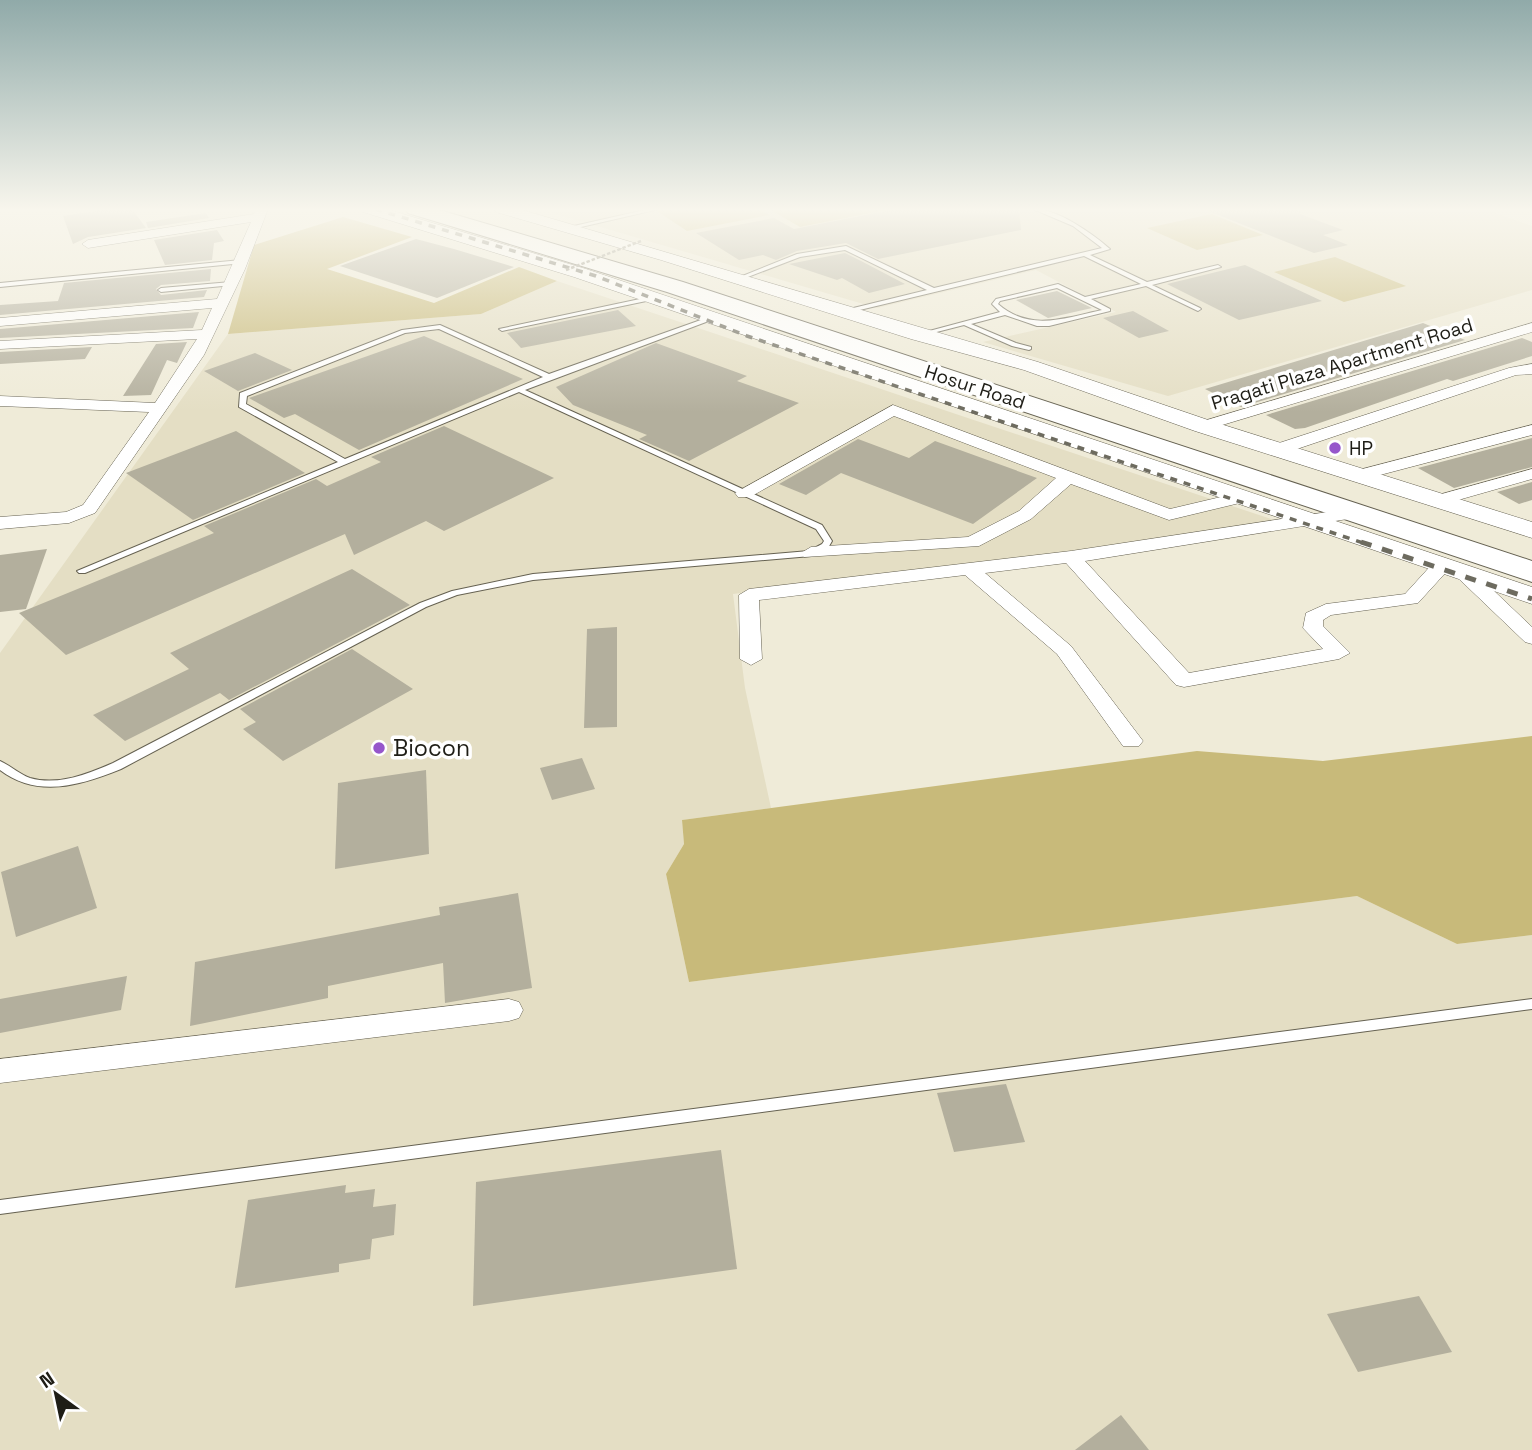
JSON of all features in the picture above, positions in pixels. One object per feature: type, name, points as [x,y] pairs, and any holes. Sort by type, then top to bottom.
[{"type":"highway","name":"Hosur Road","points":[[641,277],[1532,572]]},
{"type":"highway","name":"Hosur Road","points":[[694,277],[1532,546]]},
{"type":"street","points":[[0,523],[69,517],[89,509],[197,355],[234,277]]},
{"type":"street","points":[[586,277],[1532,596]]},
{"type":"street","points":[[730,277],[918,335],[1031,366],[1203,426],[1532,530]]},
{"type":"street","points":[[0,322],[221,303]]},
{"type":"street","name":"Pragati Plaza Apartment Road","points":[[1203,426],[1532,327]]},
{"type":"street","points":[[0,345],[205,334]]},
{"type":"street","points":[[1279,449],[1514,371],[1532,369]]},
{"type":"street","points":[[0,401],[160,408]]},
{"type":"street","points":[[744,493],[893,410],[1169,515],[1242,496]]},
{"type":"street","points":[[1361,475],[1532,430]]},
{"type":"street","points":[[1437,501],[1532,474]]},
{"type":"street","points":[[811,553],[972,542],[1025,515],[1068,477]]},
{"type":"street","points":[[751,659],[749,595],[1071,558],[1354,513]]},
{"type":"street","points":[[1071,558],[1184,680],[1339,653],[1313,628],[1313,617],[1326,611],[1411,599],[1442,565]]},
{"type":"street","points":[[969,569],[1064,650],[1131,741]]},
{"type":"street","points":[[1464,573],[1532,638]]},
{"type":"street","points":[[0,1071],[509,1010]]},
{"type":"lane","points":[[0,285],[87,277]]},
{"type":"lane","points":[[738,279],[744,277]]},
{"type":"lane","points":[[905,277],[932,290]]},
{"type":"lane","points":[[843,312],[988,277]]},
{"type":"lane","points":[[1132,277],[1198,309]]},
{"type":"lane","points":[[1084,299],[1178,277]]},
{"type":"lane","points":[[161,290],[231,284]]},
{"type":"lane","points":[[1058,286],[1108,310],[1049,324],[1037,324],[1005,313],[995,303],[999,300],[1058,286]]},
{"type":"lane","points":[[502,329],[654,298]]},
{"type":"lane","points":[[918,335],[1005,313]]},
{"type":"lane","points":[[82,570],[518,389],[712,318]]},
{"type":"lane","points":[[964,323],[1014,345],[1029,348]]},
{"type":"lane","points":[[343,461],[242,405],[243,395],[254,388],[404,331],[432,327],[549,377]]},
{"type":"lane","points":[[0,765],[10,775],[28,783],[53,785],[84,780],[117,766],[424,605],[455,593],[533,577],[811,553],[825,546],[828,541],[819,527],[518,389]]},
{"type":"lane","points":[[0,1207],[1532,1004]]},
{"type":"shaded area","points":[[245,277],[351,277],[434,303],[496,277],[545,277],[557,281],[481,314],[228,334]]},
{"type":"shaded area","points":[[770,277],[1008,277],[877,308]]},
{"type":"shaded area","points":[[1049,277],[1532,277],[1532,290],[1168,396],[983,342],[1116,312]]},
{"type":"shaded area","points":[[1285,277],[1383,277],[1406,286],[1344,302]]},
{"type":"shaded area","points":[[557,281],[1286,524],[733,594],[745,688],[771,808],[682,820],[684,844],[666,874],[689,982],[1357,896],[1457,944],[1532,935],[1532,1450],[0,1450],[0,653],[228,334],[481,314]]},
{"type":"shaded area","points":[[1532,736],[1532,935],[1457,944],[1357,896],[689,982],[666,874],[684,844],[682,820],[1197,751],[1323,761]]},
{"type":"building","points":[[130,277],[210,277],[210,281],[161,285],[156,289],[161,295],[207,290],[204,297],[0,315],[0,305],[58,301],[64,283]]},
{"type":"building","points":[[372,277],[490,277],[437,298]]},
{"type":"building","points":[[827,277],[891,277],[905,284],[869,293],[842,278],[837,280]]},
{"type":"building","points":[[1197,277],[1270,277],[1322,301],[1239,320],[1167,284]]},
{"type":"building","points":[[1057,291],[1092,308],[1048,318],[1016,300]]},
{"type":"building","points":[[618,310],[636,326],[521,348],[507,333]]},
{"type":"building","points":[[1133,311],[1169,331],[1139,338],[1103,318]]},
{"type":"building","points":[[199,312],[193,328],[0,338],[0,329]]},
{"type":"building","points":[[1423,323],[1465,340],[1241,407],[1205,389]]},
{"type":"building","points":[[424,336],[523,379],[359,450],[295,414],[284,418],[249,398]]},
{"type":"building","points":[[1522,338],[1532,342],[1532,356],[1453,381],[1447,379],[1305,428],[1295,429],[1266,415]]},
{"type":"building","points":[[187,342],[177,363],[167,360],[151,395],[123,396],[156,344]]},
{"type":"building","points":[[656,343],[747,376],[737,381],[799,403],[689,461],[639,439],[647,435],[573,405],[556,387]]},
{"type":"building","points":[[92,347],[85,359],[0,364],[0,352]]},
{"type":"building","points":[[255,353],[292,370],[238,391],[204,371]]},
{"type":"building","points":[[444,426],[554,478],[444,531],[426,521],[354,555],[345,534],[66,655],[19,613],[214,533],[204,526],[316,479],[327,486],[381,462],[371,457]]},
{"type":"building","points":[[236,431],[305,473],[193,520],[126,473]]},
{"type":"building","points":[[1532,438],[1532,467],[1454,488],[1418,468]]},
{"type":"building","points":[[858,439],[909,458],[935,441],[1037,478],[973,524],[841,473],[806,495],[779,484]]},
{"type":"building","points":[[1532,482],[1532,500],[1519,504],[1497,492]]},
{"type":"building","points":[[47,549],[26,609],[0,612],[0,555]]},
{"type":"building","points":[[352,569],[410,605],[229,700],[220,693],[125,741],[93,715],[189,669],[170,653]]},
{"type":"building","points":[[617,627],[617,727],[584,728],[587,629]]},
{"type":"building","points":[[352,649],[413,689],[283,761],[243,729],[256,722],[240,709]]},
{"type":"building","points":[[582,758],[595,789],[552,800],[540,768]]},
{"type":"building","points":[[426,770],[429,854],[335,869],[338,783]]},
{"type":"building","points":[[78,846],[97,908],[16,937],[1,872]]},
{"type":"building","points":[[518,893],[532,988],[445,1003],[443,963],[328,986],[328,998],[190,1026],[195,962],[440,915],[439,907]]},
{"type":"building","points":[[127,976],[121,1010],[0,1033],[0,999]]},
{"type":"building","points":[[1006,1084],[1025,1142],[954,1152],[937,1093]]},
{"type":"building","points":[[721,1150],[737,1269],[473,1306],[476,1182]]},
{"type":"building","points":[[346,1185],[345,1193],[375,1189],[373,1207],[396,1204],[394,1235],[372,1239],[370,1259],[339,1264],[339,1272],[235,1288],[248,1200]]},
{"type":"building","points":[[1419,1296],[1452,1352],[1358,1372],[1327,1314]]},
{"type":"building","points":[[1121,1415],[1149,1450],[1075,1450]]},
{"type":"railway","points":[[598,277],[747,336],[1366,544]]},
{"type":"railway","points":[[1361,542],[1532,599]]},
{"type":"place","name":"HP","points":[[1335,448]]},
{"type":"place","name":"Biocon","points":[[379,748]]}]
